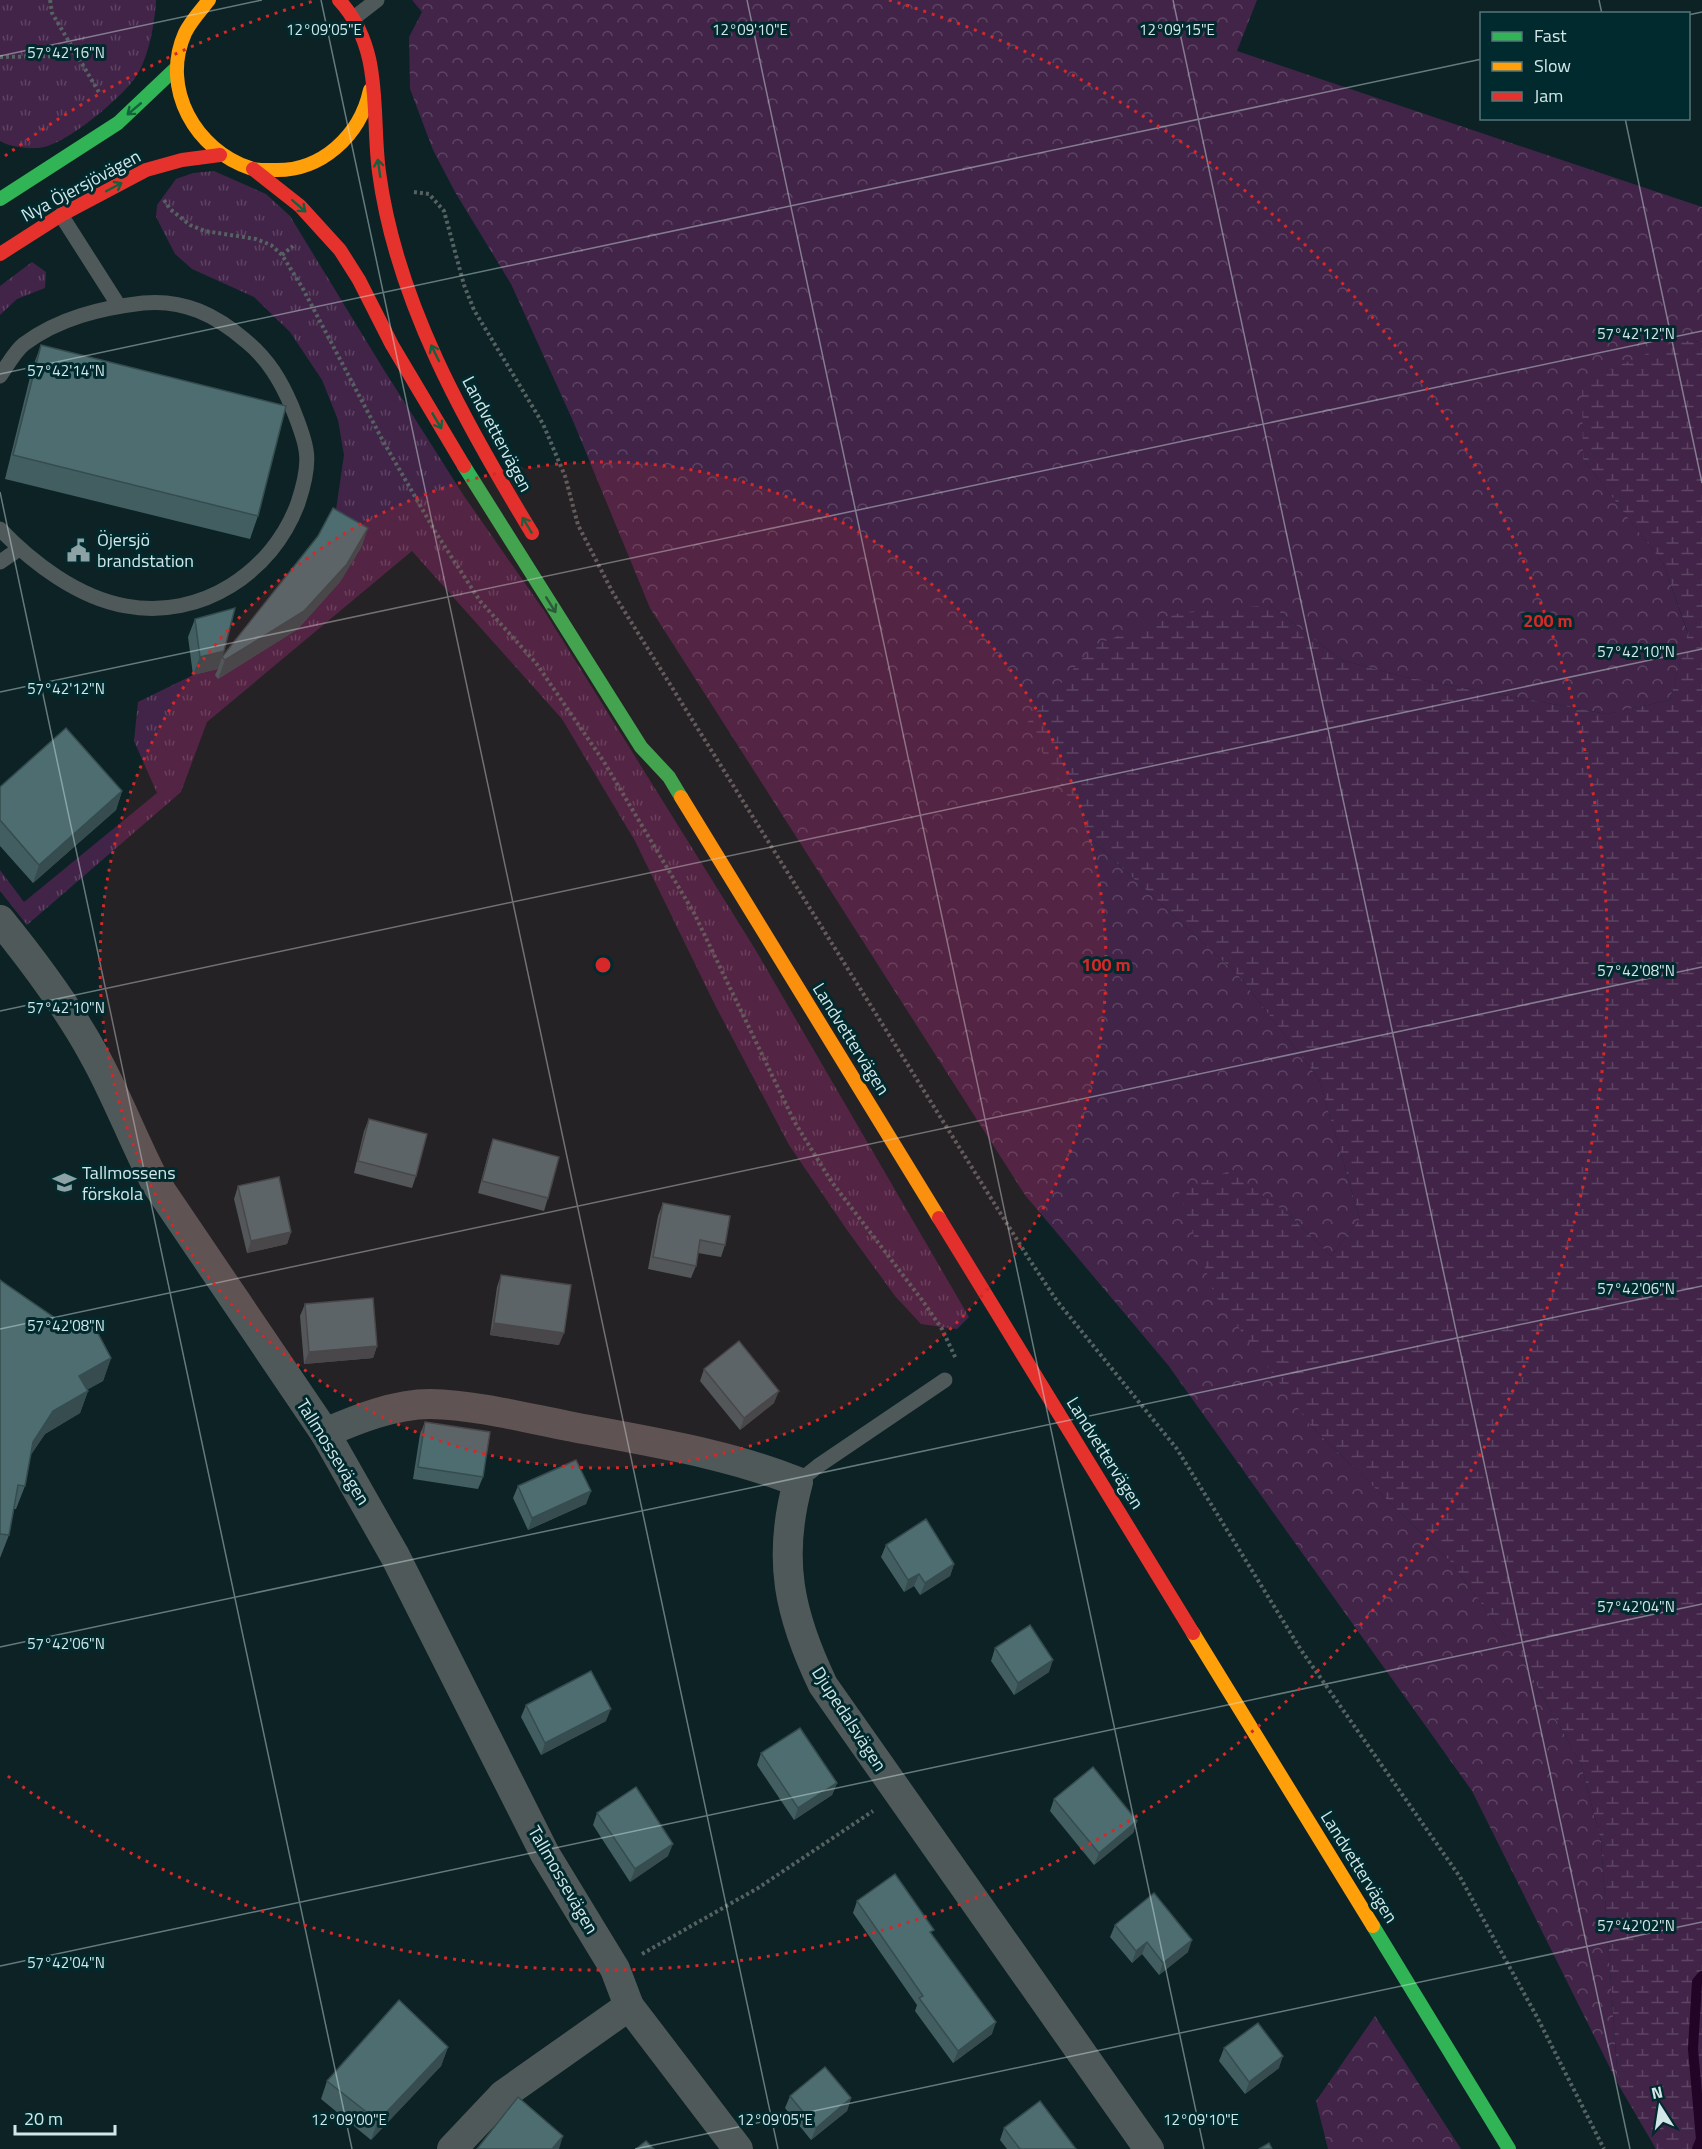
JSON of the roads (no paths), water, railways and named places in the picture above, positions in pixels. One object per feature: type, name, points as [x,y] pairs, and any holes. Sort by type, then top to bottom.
[{"type":"street","name":"Landvettervägen","points":[[182,39],[194,17],[209,0]]},
{"type":"street","name":"Landvettervägen","points":[[339,0],[355,17],[369,47],[383,195],[398,265],[416,311],[458,400],[536,541]]},
{"type":"street","name":"Landvettervägen","points":[[184,10],[182,39],[176,68],[178,93],[186,117],[200,138],[220,155],[253,169],[319,224],[340,250],[359,280],[392,345],[474,482],[641,747],[669,777],[1509,2149]]},
{"type":"street","name":"Nya Öjersjövägen","points":[[0,199],[118,123],[176,68]]},
{"type":"street","name":"Landvettervägen","points":[[253,169],[287,170],[303,167],[333,151],[356,127],[364,112],[372,80]]},
{"type":"street","name":"Nya Öjersjövägen","points":[[3,245],[146,170],[182,160],[220,155]]},
{"type":"street","name":"Landvettervägen","points":[[655,738],[669,777]]},
{"type":"street","name":"Tallmossevägen","points":[[2,928],[42,975],[93,1053],[111,1087],[134,1143],[155,1182],[325,1433],[395,1556],[545,1854],[615,1969],[629,2006],[738,2149]]},
{"type":"street","points":[[325,1433],[374,1414],[428,1404],[479,1408],[717,1455],[761,1467],[798,1482]]},
{"type":"street","name":"Djupedalsvägen","points":[[798,1482],[789,1514],[787,1565],[793,1612],[804,1646],[823,1685],[1149,2149]]},
{"type":"street","points":[[452,2149],[503,2095],[629,2006]]},
{"type":"lane","points":[[355,17],[376,0]]},
{"type":"lane","points":[[61,215],[119,306]]},
{"type":"lane","points":[[0,376],[22,345],[72,318],[119,306],[157,302],[196,308],[227,324],[255,348],[280,379],[307,451],[303,489],[290,526],[268,558],[238,583],[203,600],[165,608],[127,607],[90,595],[19,549],[0,529]]},
{"type":"lane","points":[[0,562],[19,549]]},
{"type":"lane","points":[[798,1482],[945,1380]]},
{"type":"waterway","points":[[1697,2149],[1701,2139],[1693,2049],[1697,1982],[1702,1976]]},
{"type":"place","name":"Öjersjö brandstation","points":[[79,550]]},
{"type":"place","name":"Tallmossens förskola","points":[[64,1183]]}]
